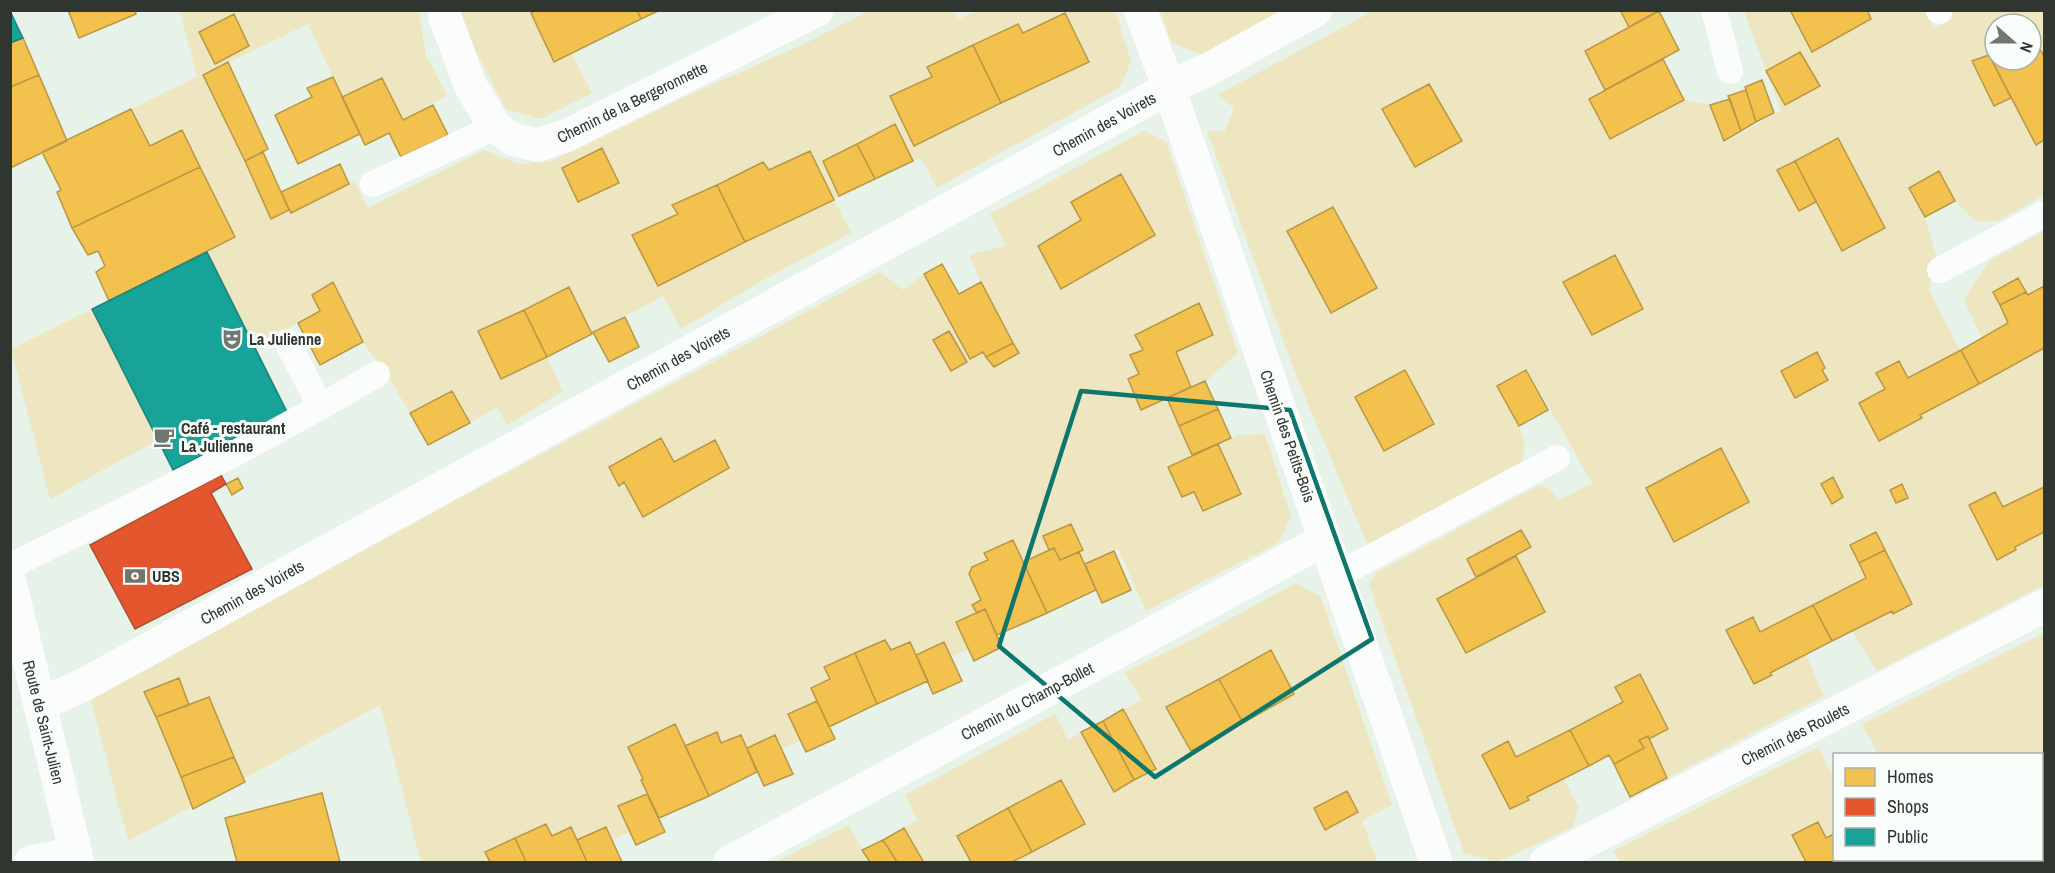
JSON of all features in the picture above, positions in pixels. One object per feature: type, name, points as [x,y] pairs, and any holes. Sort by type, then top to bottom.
[{"type":"street","points":[[446,10],[445,17],[470,85],[495,127]]},
{"type":"street","name":"Chemin de la Bergeronnette","points":[[495,127],[514,140],[538,145],[568,135],[817,10]]},
{"type":"street","name":"Chemin des Petits-Bois","points":[[1140,10],[1436,862]]},
{"type":"street","name":"Chemin des Voirets","points":[[40,705],[87,683],[1169,88],[1316,10]]},
{"type":"street","name":"Chemin du Champ-Bollet","points":[[729,862],[1324,540]]},
{"type":"street","name":"Route de Saint-Julien","points":[[10,582],[77,858]]},
{"type":"street","name":"Chemin des Roulets","points":[[1546,862],[2044,606]]},
{"type":"street","points":[[31,862],[77,858]]},
{"type":"lane","points":[[1714,10],[1730,71]]},
{"type":"lane","points":[[373,184],[495,127]]},
{"type":"lane","points":[[1940,270],[2044,214]]},
{"type":"lane","points":[[287,342],[321,407]]},
{"type":"lane","points":[[10,566],[85,530],[321,407],[377,374]]},
{"type":"lane","points":[[1336,576],[1557,458]]},
{"type":"highlighted area","points":[[1081,391],[1290,410],[1372,639],[1155,777],[999,646]]},
{"type":"shaded area","points":[[180,11],[419,11],[426,55],[447,95],[403,120],[382,79],[342,97],[308,24],[203,75],[271,219],[354,181],[368,208],[484,150],[518,164],[551,161],[678,100],[806,43],[869,11],[953,11],[958,19],[977,11],[1115,11],[1131,61],[1120,87],[937,188],[921,158],[834,200],[851,233],[765,279],[681,329],[663,296],[547,357],[563,391],[507,425],[497,408],[428,445],[393,384],[363,342],[333,283],[312,295],[320,311],[255,345],[207,252],[235,237],[182,130],[150,146],[131,109],[197,77]]},
{"type":"shaded area","points":[[461,11],[660,11],[572,54],[592,93],[540,119],[506,109],[463,27]]},
{"type":"shaded area","points":[[1160,11],[1280,11],[1203,55],[1171,42]]},
{"type":"shaded area","points":[[1373,11],[1620,11],[1629,27],[1585,51],[1605,90],[1589,99],[1610,139],[1684,100],[1710,105],[1724,143],[1781,111],[1744,11],[1928,11],[1934,28],[1953,18],[1951,11],[2044,11],[2044,195],[1997,221],[1975,221],[1955,201],[1909,188],[1889,156],[1925,217],[1937,259],[1929,290],[1960,351],[1982,338],[1964,300],[1989,261],[2044,231],[2044,585],[1877,671],[1852,631],[1806,655],[1824,696],[1630,797],[1609,756],[1564,779],[1578,807],[1573,827],[1497,862],[1464,853],[1369,585],[1376,573],[1539,485],[1549,488],[1559,500],[1592,483],[1527,369],[1497,386],[1519,426],[1525,445],[1521,464],[1368,546],[1297,378],[1207,131],[1225,131],[1234,108],[1217,95]]},
{"type":"shaded area","points":[[1144,131],[1166,141],[1238,353],[1205,382],[1231,438],[1240,435],[1265,434],[1291,516],[1279,542],[1146,611],[1118,549],[1085,564],[1079,552],[1083,550],[1071,524],[1049,550],[1023,562],[1012,540],[985,553],[988,560],[972,567],[969,574],[981,600],[972,605],[977,613],[969,650],[951,656],[944,643],[916,655],[891,650],[885,640],[825,667],[830,679],[811,688],[817,701],[788,714],[801,741],[782,749],[775,735],[747,748],[741,735],[721,743],[717,732],[685,746],[675,724],[628,747],[643,779],[641,780],[647,794],[619,806],[630,832],[612,840],[605,827],[577,840],[571,827],[552,836],[546,824],[486,851],[490,862],[421,862],[380,705],[128,841],[91,700],[880,272],[903,290],[942,264],[959,294],[981,283],[969,255],[1006,246],[990,214]]},
{"type":"shaded area","points":[[92,309],[158,440],[50,499],[11,349]]},
{"type":"shaded area","points":[[1296,583],[1321,597],[1392,805],[1362,821],[1378,862],[920,862],[923,861],[904,828],[917,820],[905,795],[1055,714],[1068,740],[1141,700],[1125,672],[1195,638]]},
{"type":"shaded area","points":[[2044,633],[2044,862],[2012,861],[2043,861],[2043,753],[1877,753],[1862,724]]},
{"type":"shaded area","points":[[1818,747],[1833,776],[1833,861],[1964,861],[1620,862],[1613,851]]},
{"type":"shaded area","points":[[848,825],[870,862],[776,862]]},
{"type":"building: Homes","points":[[68,10],[135,10],[136,14],[79,38]]},
{"type":"building: Homes","points":[[536,10],[637,10],[641,19],[554,62],[531,13]]},
{"type":"building: Homes","points":[[637,10],[660,10],[641,19]]},
{"type":"building: Homes","points":[[1620,10],[1660,10],[1629,27]]},
{"type":"building: Homes","points":[[1790,10],[1867,10],[1871,19],[1812,52]]},
{"type":"building: Homes","points":[[1659,11],[1679,50],[1605,90],[1585,51]]},
{"type":"building: Homes","points":[[1065,13],[1089,62],[1001,103],[973,45],[1018,24],[1023,33]]},
{"type":"building: Homes","points":[[234,14],[249,46],[215,64],[199,32]]},
{"type":"building: Homes","points":[[23,38],[39,75],[10,87],[10,43]]},
{"type":"building: Homes","points":[[973,45],[1001,103],[914,146],[890,96],[932,77],[927,67]]},
{"type":"building: Homes","points":[[1800,52],[1820,86],[1785,105],[1766,71]]},
{"type":"building: Homes","points":[[2043,55],[2044,140],[2036,145],[1998,72],[2043,72]]},
{"type":"building: Homes","points":[[1983,57],[1983,72],[1998,72],[2011,98],[1994,106],[1972,61]]},
{"type":"building: Homes","points":[[1663,59],[1684,100],[1610,139],[1589,99]]},
{"type":"building: Homes","points":[[228,62],[268,149],[245,161],[203,75]]},
{"type":"building: Homes","points":[[39,75],[67,141],[10,168],[10,87]]},
{"type":"building: Homes","points":[[333,77],[360,134],[298,164],[275,115],[312,97],[307,88]]},
{"type":"building: Homes","points":[[382,78],[403,120],[433,105],[448,135],[401,157],[389,133],[365,145],[342,97]]},
{"type":"building: Homes","points":[[1762,80],[1774,113],[1756,122],[1745,87]]},
{"type":"building: Homes","points":[[1429,84],[1462,141],[1415,167],[1382,109]]},
{"type":"building: Homes","points":[[1746,90],[1756,122],[1741,131],[1728,96]]},
{"type":"building: Homes","points":[[1730,99],[1741,131],[1724,141],[1710,105]]},
{"type":"building: Homes","points":[[131,109],[150,146],[182,130],[200,167],[72,228],[57,192],[61,190],[42,152]]},
{"type":"building: Homes","points":[[895,124],[913,161],[875,179],[857,144]]},
{"type":"building: Homes","points":[[1838,138],[1885,228],[1842,251],[1795,161]]},
{"type":"building: Homes","points":[[857,144],[875,179],[839,196],[823,161]]},
{"type":"building: Homes","points":[[602,148],[619,183],[578,202],[562,168]]},
{"type":"building: Homes","points":[[810,151],[834,200],[745,242],[717,185],[763,162],[769,170]]},
{"type":"building: Homes","points":[[263,152],[289,210],[271,219],[245,161]]},
{"type":"building: Homes","points":[[1795,161],[1816,202],[1799,211],[1777,170]]},
{"type":"building: Homes","points":[[340,164],[349,184],[291,213],[281,192]]},
{"type":"building: Homes","points":[[200,167],[235,237],[109,301],[96,272],[105,266],[98,251],[88,255],[72,228]]},
{"type":"building: Homes","points":[[1939,171],[1955,201],[1925,217],[1909,188]]},
{"type":"building: Homes","points":[[1121,174],[1155,235],[1061,289],[1038,246],[1081,220],[1071,202]]},
{"type":"building: Homes","points":[[717,185],[745,242],[658,286],[632,235],[678,214],[672,205]]},
{"type":"building: Homes","points":[[1333,207],[1377,288],[1331,313],[1287,231]]},
{"type":"building: Homes","points":[[1615,255],[1643,309],[1592,335],[1563,282]]},
{"type":"building: Homes","points":[[942,264],[959,294],[981,282],[1013,343],[986,357],[983,352],[970,359],[924,274]]},
{"type":"building: Homes","points":[[2018,278],[2026,292],[2000,305],[1993,292]]},
{"type":"building: Homes","points":[[333,282],[363,342],[320,365],[298,323],[320,311],[312,295]]},
{"type":"building: Homes","points":[[2044,286],[2044,348],[1979,384],[1961,350],[2008,323],[2000,305],[2026,292],[2028,295]]},
{"type":"building: Homes","points":[[569,287],[592,334],[547,357],[524,310]]},
{"type":"building: Homes","points":[[1199,303],[1213,335],[1176,352],[1191,387],[1141,410],[1128,379],[1139,374],[1130,355],[1143,350],[1135,335]]},
{"type":"building: Homes","points":[[524,310],[547,357],[501,379],[478,331]]},
{"type":"building: Homes","points":[[625,317],[639,347],[609,362],[593,332]]},
{"type":"building: Homes","points":[[949,331],[967,362],[951,371],[933,340]]},
{"type":"building: Homes","points":[[1013,343],[1019,353],[994,367],[986,357]]},
{"type":"building: Homes","points":[[1961,350],[1979,384],[1920,415],[1922,418],[1879,441],[1859,403],[1885,389],[1876,373],[1899,361],[1908,378]]},
{"type":"building: Homes","points":[[1817,352],[1825,368],[1822,370],[1828,380],[1795,398],[1781,371]]},
{"type":"building: Homes","points":[[1405,370],[1434,424],[1384,451],[1355,397]]},
{"type":"building: Homes","points":[[1526,370],[1548,410],[1519,426],[1497,386]]},
{"type":"building: Homes","points":[[1205,381],[1218,409],[1179,426],[1167,398]]},
{"type":"building: Homes","points":[[452,391],[470,423],[428,445],[410,413]]},
{"type":"building: Homes","points":[[1218,409],[1231,438],[1192,455],[1179,426]]},
{"type":"building: Homes","points":[[661,438],[674,462],[715,440],[729,468],[643,517],[624,482],[619,486],[609,467]]},
{"type":"building: Homes","points":[[1218,444],[1241,494],[1203,511],[1194,492],[1182,497],[1168,467]]},
{"type":"building: Homes","points":[[1721,448],[1749,502],[1674,542],[1646,488]]},
{"type":"building: Homes","points":[[1833,477],[1843,497],[1832,504],[1821,484]]},
{"type":"building: Homes","points":[[238,478],[243,488],[232,495],[226,484]]},
{"type":"building: Homes","points":[[1902,484],[1908,498],[1896,503],[1890,490]]},
{"type":"building: Homes","points":[[2044,487],[2044,532],[2015,547],[2016,550],[1997,560],[1969,505],[1995,492],[2003,507]]},
{"type":"building: Homes","points":[[1071,524],[1083,550],[1060,560],[1054,548],[1049,550],[1043,536]]},
{"type":"building: Homes","points":[[1521,530],[1531,547],[1476,577],[1467,559]]},
{"type":"building: Homes","points":[[1876,532],[1885,550],[1859,563],[1850,545]]},
{"type":"building: Homes","points":[[1013,540],[1047,613],[997,635],[985,609],[977,613],[972,605],[981,600],[969,574],[972,567],[988,560],[984,553]]},
{"type":"building: Homes","points":[[1054,548],[1060,560],[1079,552],[1096,590],[1047,613],[1023,562]]},
{"type":"building: Homes","points":[[1885,550],[1912,604],[1893,614],[1892,611],[1832,641],[1813,605],[1866,578],[1859,563]]},
{"type":"building: Homes","points":[[1114,551],[1131,590],[1102,603],[1085,564]]},
{"type":"building: Homes","points":[[1516,556],[1545,612],[1466,653],[1437,599]]},
{"type":"building: Homes","points":[[1813,605],[1832,641],[1770,673],[1772,675],[1754,684],[1726,630],[1753,617],[1760,632]]},
{"type":"building: Homes","points":[[985,609],[1002,647],[974,661],[956,622]]},
{"type":"building: Homes","points":[[885,640],[891,650],[910,642],[928,681],[877,704],[855,653]]},
{"type":"building: Homes","points":[[944,642],[962,681],[933,694],[916,655]]},
{"type":"building: Homes","points":[[1271,650],[1294,694],[1243,723],[1219,679]]},
{"type":"building: Homes","points":[[855,653],[877,704],[829,727],[811,688],[830,679],[824,667]]},
{"type":"building: Homes","points":[[1640,674],[1668,729],[1649,739],[1648,736],[1639,740],[1644,748],[1614,764],[1609,755],[1589,766],[1570,730],[1623,702],[1615,687]]},
{"type":"building: Homes","points":[[179,678],[189,705],[156,717],[144,692]]},
{"type":"building: Homes","points":[[1219,679],[1243,723],[1191,751],[1166,707]]},
{"type":"building: Homes","points":[[209,697],[234,757],[181,777],[156,717]]},
{"type":"building: Homes","points":[[817,701],[835,739],[806,752],[788,714]]},
{"type":"building: Homes","points":[[1123,709],[1156,769],[1134,780],[1103,721]]},
{"type":"building: Homes","points":[[1103,721],[1134,780],[1114,792],[1081,732]]},
{"type":"building: Homes","points":[[675,724],[709,796],[659,818],[628,747]]},
{"type":"building: Homes","points":[[1570,730],[1589,766],[1527,797],[1529,800],[1510,809],[1482,755],[1508,741],[1516,757]]},
{"type":"building: Homes","points":[[717,732],[721,743],[741,735],[757,772],[709,796],[685,746]]},
{"type":"building: Homes","points":[[775,735],[793,774],[764,786],[747,748]]},
{"type":"building: Homes","points":[[1648,736],[1667,778],[1630,797],[1614,764],[1644,748],[1639,740]]},
{"type":"building: Homes","points":[[234,757],[245,782],[193,809],[181,777]]},
{"type":"building: Homes","points":[[1061,780],[1085,824],[1032,852],[1008,808]]},
{"type":"building: Homes","points":[[1347,791],[1358,812],[1325,830],[1314,808]]},
{"type":"building: Homes","points":[[322,793],[340,862],[237,862],[225,818]]},
{"type":"building: Homes","points":[[647,794],[665,832],[636,845],[618,806]]},
{"type":"building: Homes","points":[[1008,808],[1032,852],[1012,862],[971,862],[957,836]]},
{"type":"building: Homes","points":[[1818,822],[1826,838],[1833,834],[1833,861],[1869,861],[1806,862],[1792,835]]},
{"type":"building: Homes","points":[[546,824],[552,836],[571,827],[587,862],[526,862],[515,838]]},
{"type":"building: Homes","points":[[606,827],[622,862],[587,862],[577,840]]},
{"type":"building: Homes","points":[[904,828],[923,861],[897,862],[883,840]]},
{"type":"building: Homes","points":[[515,838],[526,862],[490,862],[485,852]]},
{"type":"building: Homes","points":[[883,840],[897,862],[870,862],[862,850]]},
{"type":"building: Shops","points":[[221,475],[226,484],[211,493],[252,569],[135,629],[90,545]]},
{"type":"building: Public","points":[[10,11],[23,38],[10,43]]},
{"type":"building: Public","points":[[207,252],[287,412],[173,470],[92,309]]},
{"type":"place","name":"La Julienne","points":[[232,339]]},
{"type":"place","name":"Café - restaurant La Julienne","points":[[164,437]]},
{"type":"place","name":"UBS","points":[[135,576]]}]
